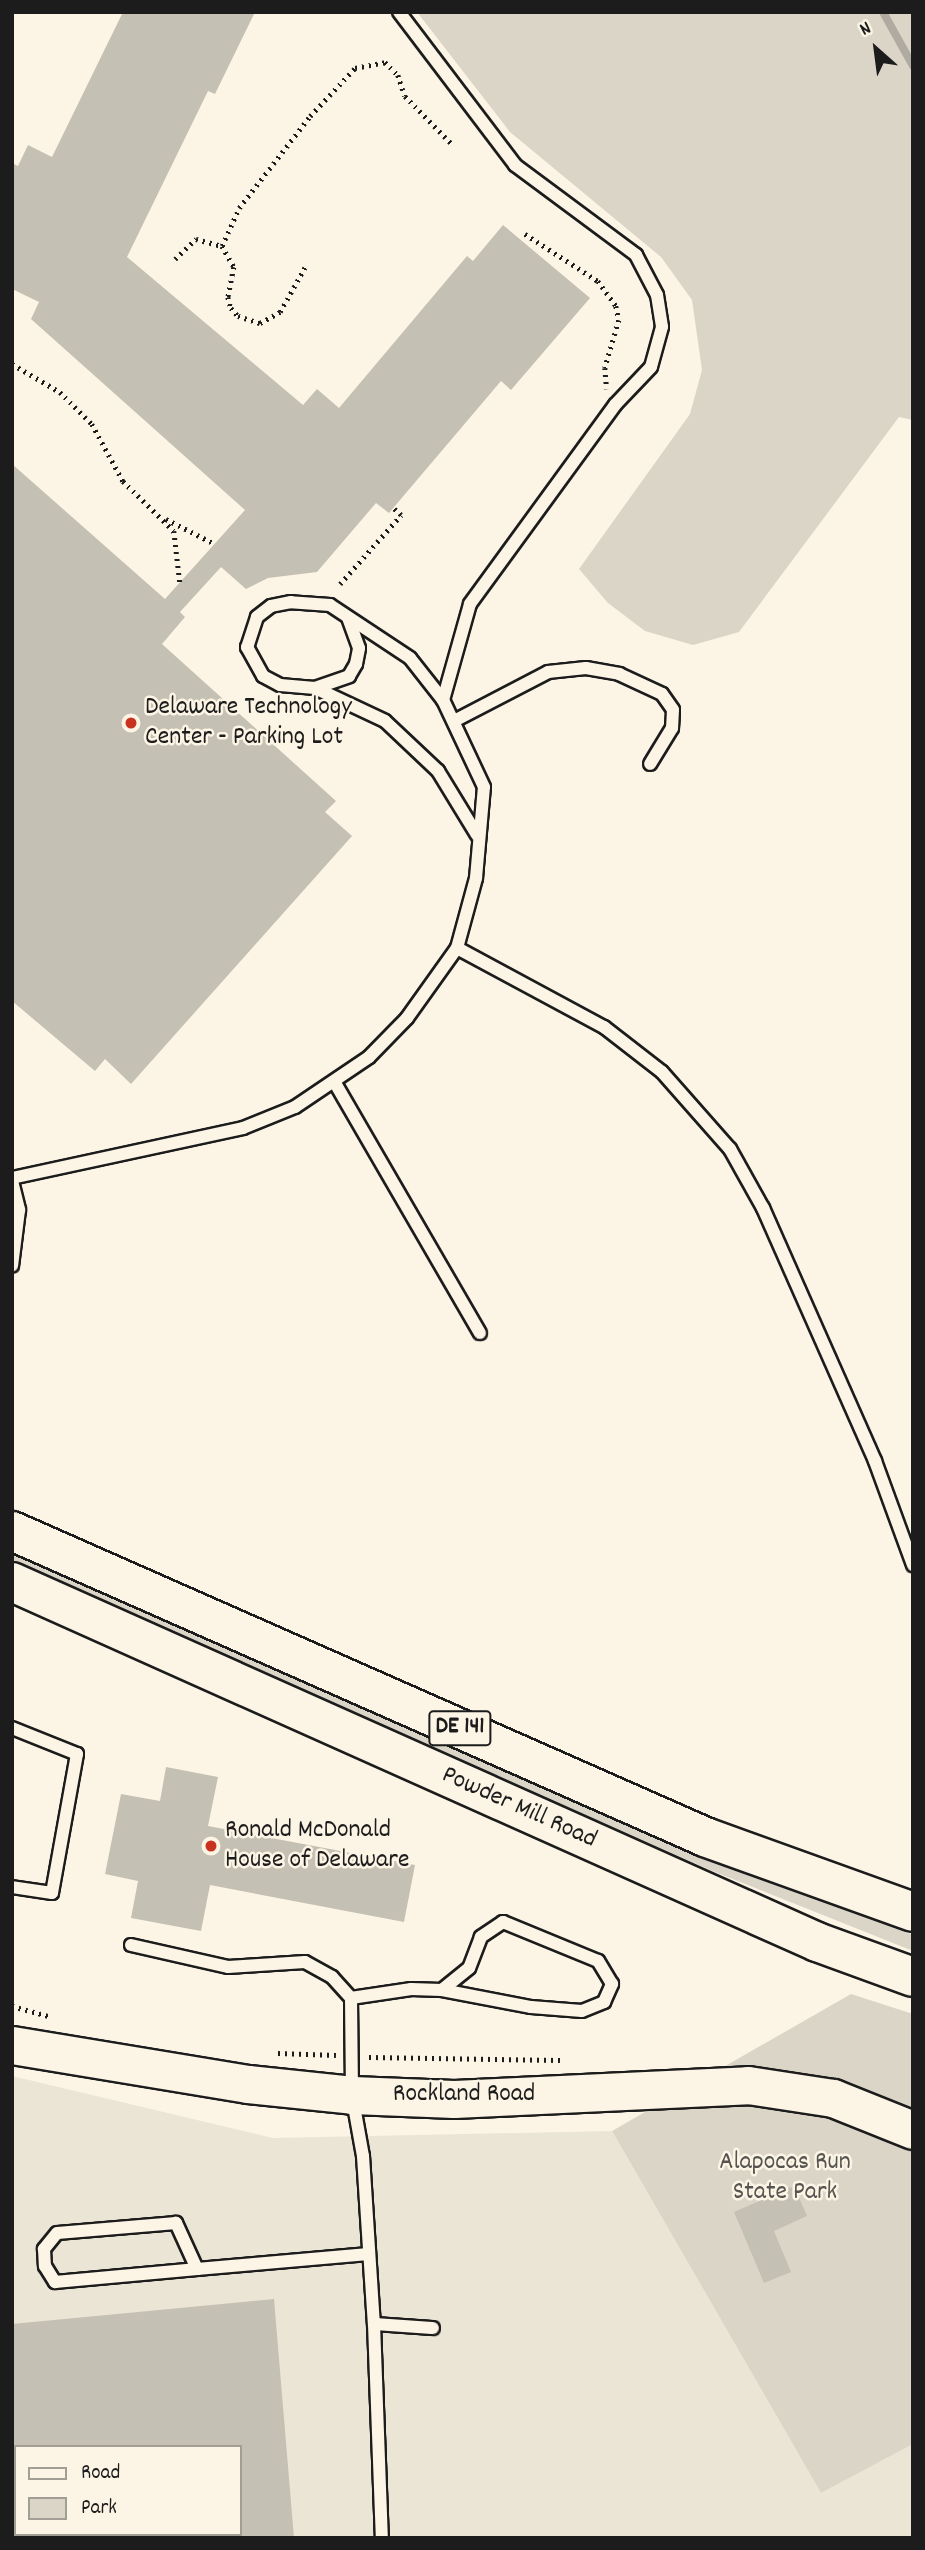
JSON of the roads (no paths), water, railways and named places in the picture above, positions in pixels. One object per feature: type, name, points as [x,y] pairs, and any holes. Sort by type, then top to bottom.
[{"type":"highway","name":"Powder Mill Road","points":[[12,1531],[705,1837],[913,1913]]},
{"type":"highway","name":"Powder Mill Road","points":[[12,1581],[817,1942],[913,1977]]},
{"type":"street","name":"Rockland Road","points":[[12,2045],[248,2084],[352,2095],[454,2099],[748,2085],[833,2098],[913,2130]]},
{"type":"lane","points":[[399,12],[515,165],[636,255],[657,295],[662,327],[651,367],[615,405],[470,604],[443,700]]},
{"type":"lane","points":[[12,1266],[19,1210],[12,1179],[243,1128],[295,1108],[335,1083],[407,1018],[457,948],[475,878],[477,835],[484,787],[443,700],[410,657],[330,605],[291,602],[271,606],[257,617],[249,631],[252,663],[263,676],[280,684],[315,688],[364,708],[410,741],[438,771],[477,835]]},
{"type":"lane","points":[[315,688],[349,676],[356,664],[358,641],[347,616]]},
{"type":"lane","points":[[454,721],[548,672],[586,668],[619,674],[662,694],[673,710],[671,728],[650,764]]},
{"type":"lane","points":[[457,948],[604,1027],[662,1072],[730,1149],[763,1208],[874,1461],[913,1564]]},
{"type":"lane","points":[[335,1083],[480,1333]]},
{"type":"lane","points":[[12,1728],[77,1754],[52,1893],[12,1887]]},
{"type":"lane","points":[[351,1998],[411,1989],[442,1990],[531,2007],[582,2011],[604,2002],[612,1984],[598,1961],[503,1922],[481,1937],[469,1968],[442,1990]]},
{"type":"lane","points":[[131,1945],[228,1967],[305,1962],[332,1977],[351,1998],[349,2056],[352,2095],[363,2156],[374,2324],[382,2538]]},
{"type":"lane","points":[[197,2269],[176,2223],[57,2233],[44,2249],[45,2266],[55,2282],[197,2269],[368,2253]]},
{"type":"lane","points":[[374,2324],[433,2328]]},
{"type":"waterway","points":[[883,12],[913,66]]},
{"type":"place","name":"Delaware Technology Center - Parking Lot","points":[[131,723]]},
{"type":"place","name":"Ronald McDonald House of Delaware","points":[[211,1846]]},
{"type":"park label","name":"Alapocas Run State Park","points":[[785,2178]]}]
